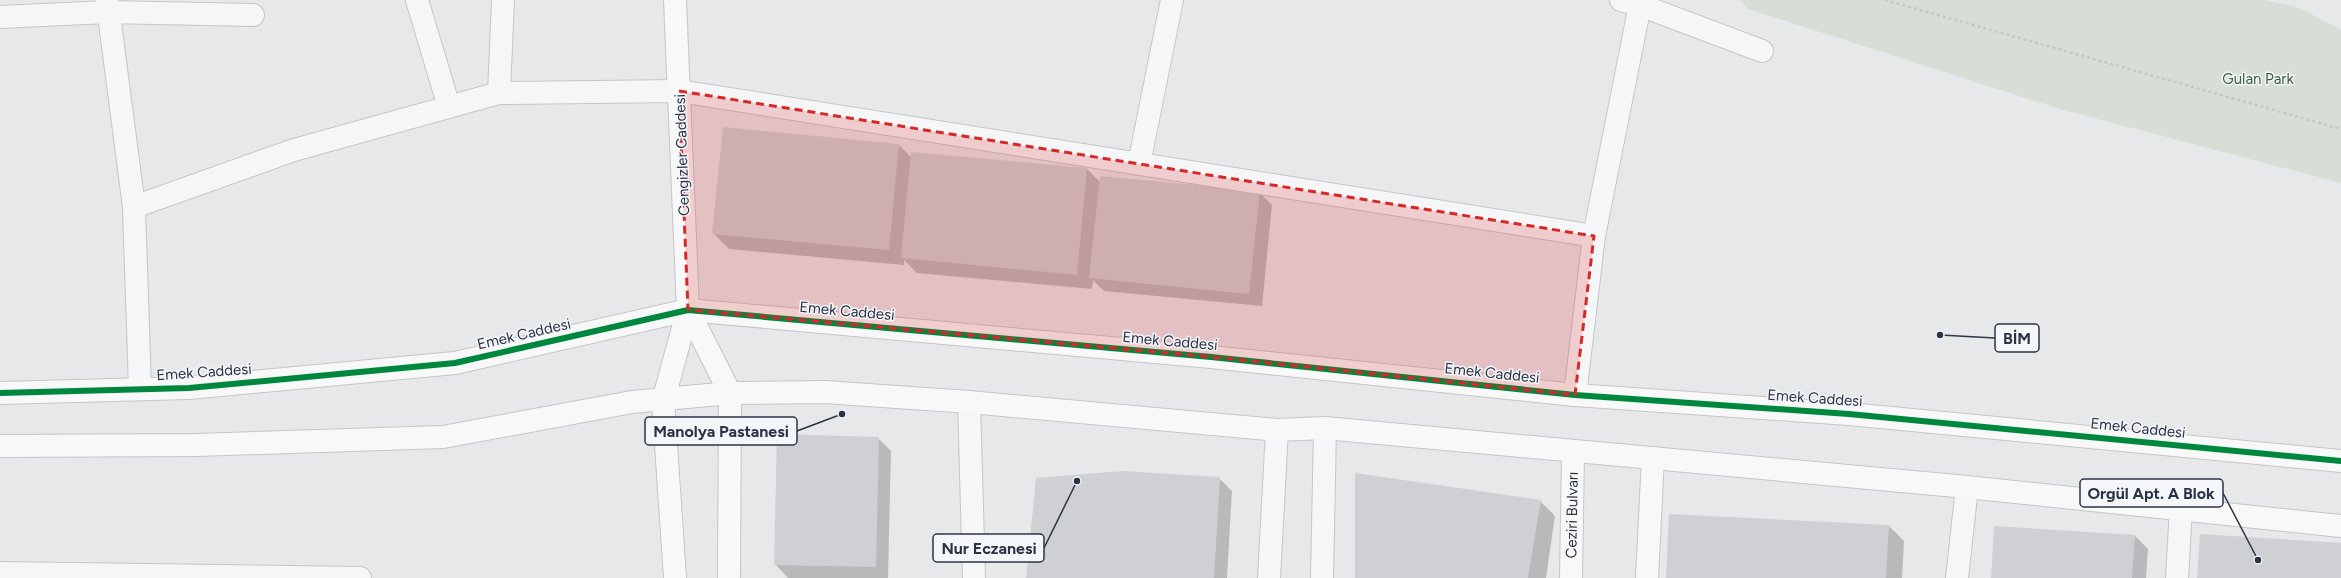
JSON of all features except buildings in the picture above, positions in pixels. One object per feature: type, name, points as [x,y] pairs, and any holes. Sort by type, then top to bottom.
[{"type":"street","points":[[417,0],[448,107]]},
{"type":"street","points":[[498,93],[503,0]]},
{"type":"street","name":"Cengizler Caddesi","points":[[675,0],[688,310],[663,401],[675,578]]},
{"type":"street","points":[[1139,164],[1172,0]]},
{"type":"street","points":[[1575,395],[1594,236],[1630,2],[1762,51]]},
{"type":"street","points":[[0,17],[107,6],[253,15]]},
{"type":"street","points":[[107,6],[134,207],[140,389]]},
{"type":"street","points":[[134,207],[294,150],[498,93],[679,91],[1594,236]]},
{"type":"street","name":"Cengizler Caddesi","points":[[688,310],[730,393],[729,578]]},
{"type":"street","name":"Emek Caddesi","points":[[0,393],[189,388],[455,364],[688,310],[1211,357],[1575,395],[1850,414],[2341,461]]},
{"type":"street","points":[[0,446],[196,445],[443,437],[632,402],[663,401],[730,393],[825,392],[969,402],[1277,430],[1325,428],[1573,452],[1967,487],[2180,508],[2341,526]]},
{"type":"street","points":[[969,402],[974,578]]},
{"type":"street","points":[[1322,578],[1325,428]]},
{"type":"street","points":[[1269,578],[1277,430]]},
{"type":"street","name":"Ceziri Bulvarı","points":[[1570,578],[1573,452]]},
{"type":"street","points":[[1647,578],[1653,458]]},
{"type":"street","points":[[1957,578],[1967,487]]},
{"type":"street","points":[[2177,578],[2180,508]]},
{"type":"street","points":[[0,573],[360,578]]},
{"type":"path","points":[[1885,0],[2341,129]]},
{"type":"highlighted area","points":[[679,91],[1594,236],[1575,395],[1211,357],[688,310]]},
{"type":"green space","name":"Gulan Park","points":[[1740,0],[2265,0],[2300,8],[2341,30],[2341,183],[2060,109],[1748,9]]},
{"type":"cycle path","points":[[0,393],[189,388],[455,363],[688,310],[1211,357],[1575,395],[1849,414],[2341,461]]},
{"type":"place","name":"BİM","points":[[1940,335]]},
{"type":"place","name":"Manolya Pastanesi","points":[[842,414]]},
{"type":"place","name":"Nur Eczanesi","points":[[1077,481]]},
{"type":"place","name":"Orgül Apt. A Blok","points":[[2258,560]]}]
